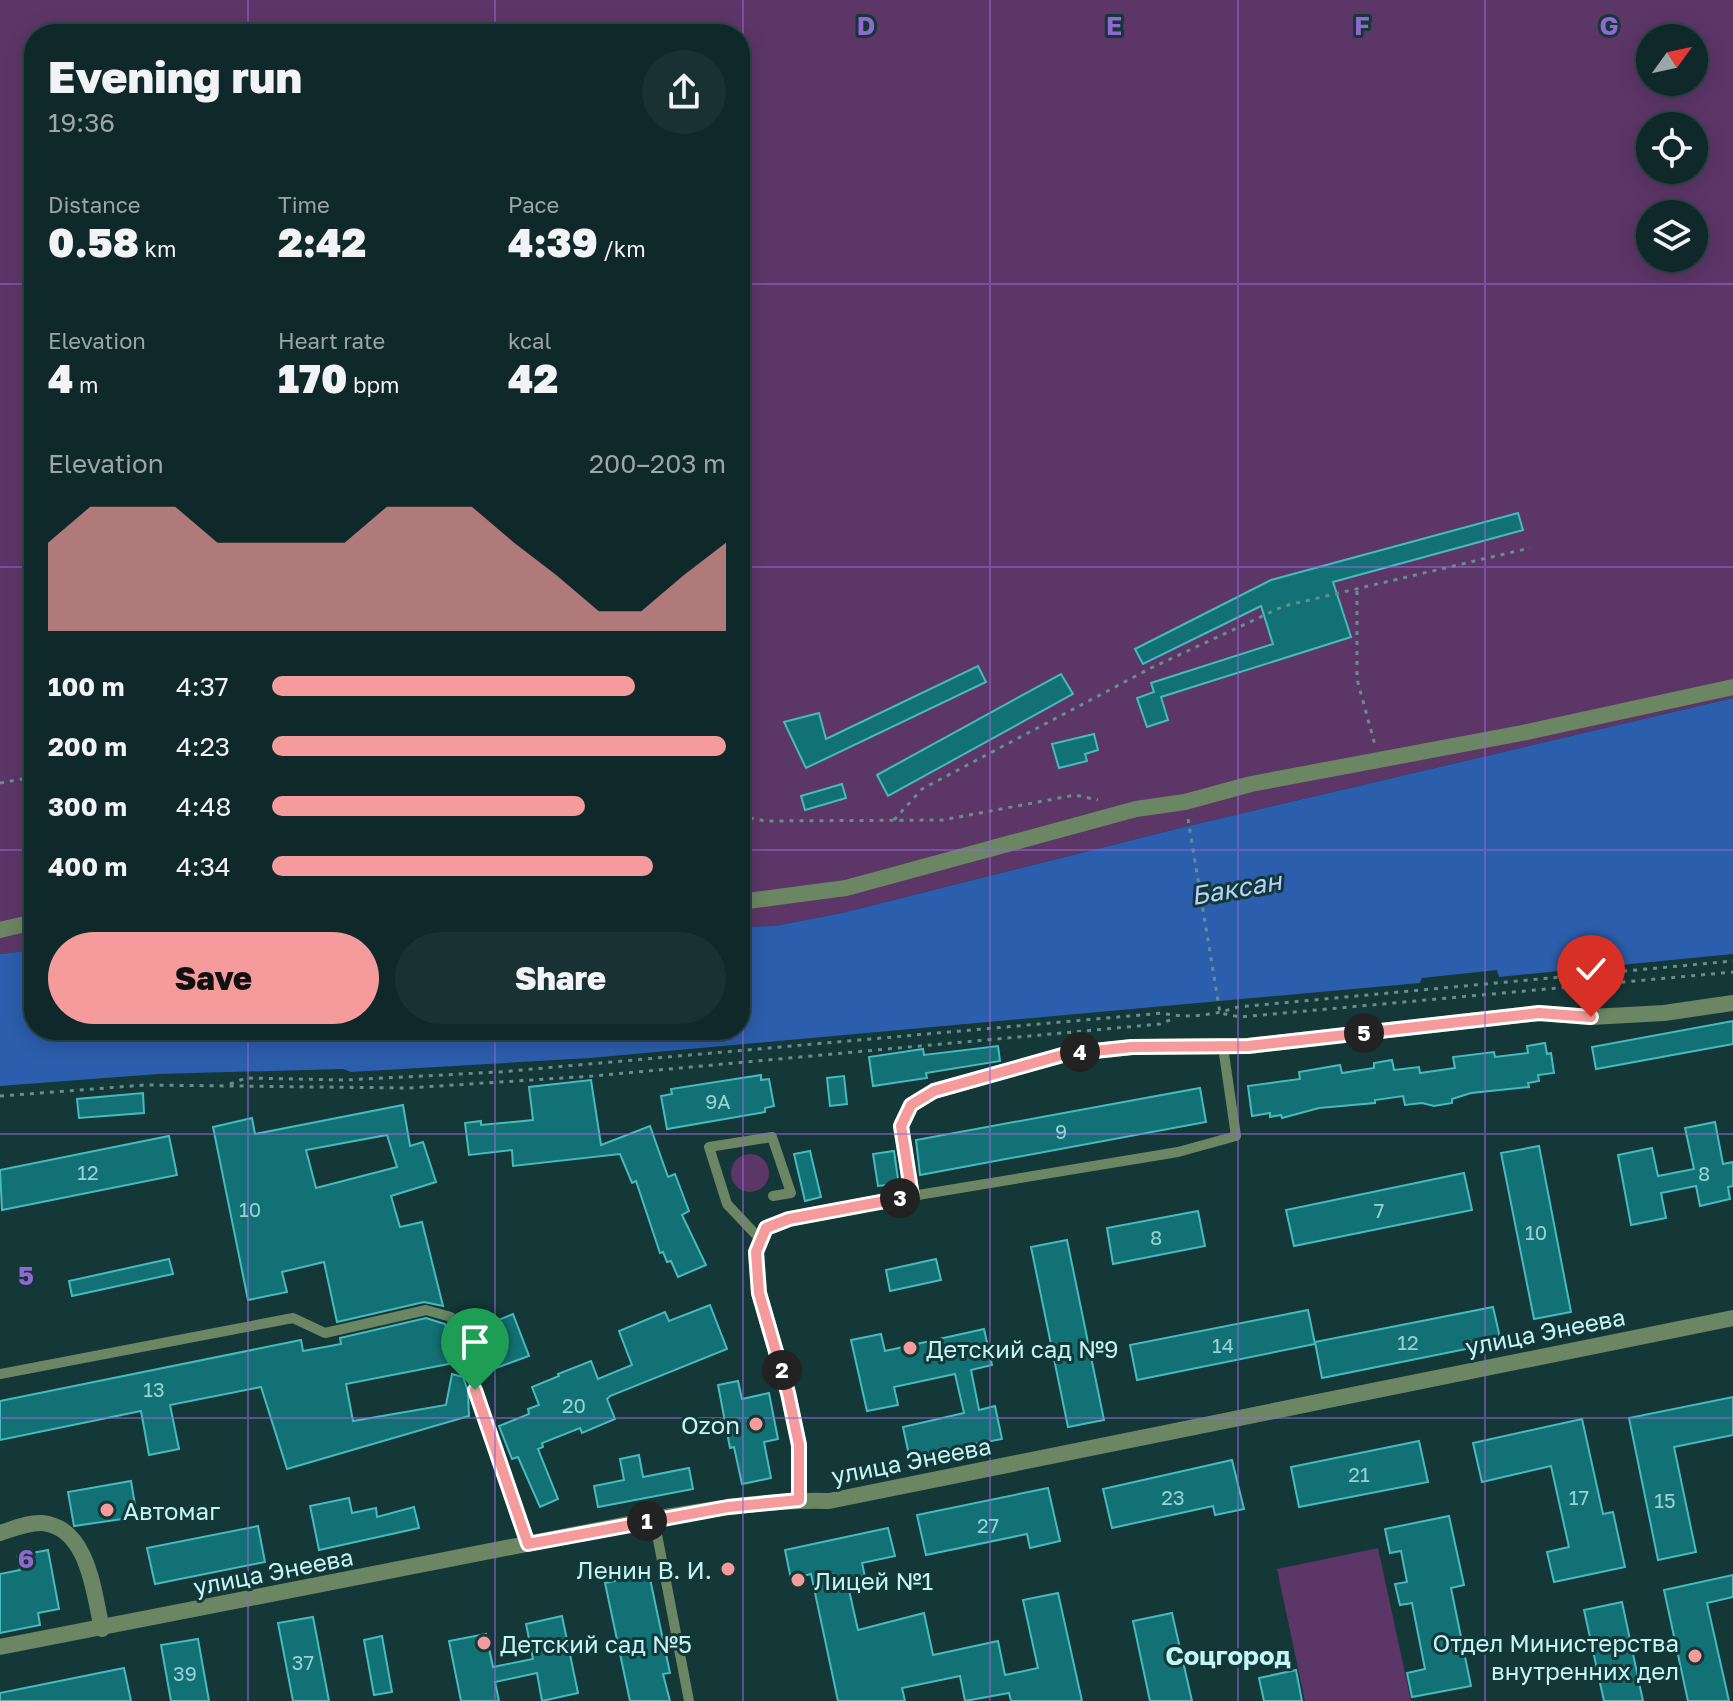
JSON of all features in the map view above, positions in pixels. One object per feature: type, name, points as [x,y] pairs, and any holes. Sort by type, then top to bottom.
[{"type":"street","points":[[750,901],[846,888],[1136,809],[1185,802],[1251,784],[1380,762],[1733,687]]},
{"type":"street","points":[[0,930],[24,924]]},
{"type":"street","points":[[799,1500],[799,1445],[788,1393],[759,1293],[756,1252],[766,1228],[789,1219],[912,1196],[901,1126],[911,1105],[934,1091],[1066,1054],[1132,1047],[1223,1047],[1539,1013],[1591,1017],[1664,1013],[1733,1003]]},
{"type":"street","name":"улица Энеева","points":[[0,1647],[654,1519],[799,1500],[829,1501],[1733,1318]]},
{"type":"street","points":[[0,1533],[34,1524],[61,1529],[82,1553],[102,1629]]},
{"type":"lane","points":[[912,1196],[1178,1152],[1236,1136],[1223,1047]]},
{"type":"lane","points":[[761,1240],[727,1204],[709,1147],[772,1137],[791,1193],[773,1196]]},
{"type":"lane","points":[[0,1374],[293,1318],[325,1333],[426,1310],[451,1317],[528,1544]]},
{"type":"lane","points":[[654,1519],[689,1701]]},
{"type":"path","points":[[894,820],[922,789],[1151,668],[1284,606],[1530,548]]},
{"type":"path","points":[[1357,591],[1357,679],[1380,762]]},
{"type":"path","points":[[0,783],[24,779]]},
{"type":"path","points":[[750,818],[766,821],[943,820],[1075,795],[1106,802]]},
{"type":"path","points":[[1185,802],[1220,1013]]},
{"type":"path","points":[[0,1096],[145,1085],[230,1084],[247,1089],[348,1090],[593,1076],[1160,1024],[1178,1017],[1220,1013],[1238,1007],[1733,961]]},
{"type":"path","points":[[1220,1013],[1240,1017],[1344,1009],[1733,972]]},
{"type":"path","points":[[230,1084],[246,1078],[346,1080],[499,1072],[1163,1013],[1178,1017]]},
{"type":"shaded area","points":[[0,0],[1733,0],[1733,698],[1184,827],[842,913],[775,926],[750,927],[750,24],[24,24],[24,951],[0,954]]},
{"type":"shaded area","points":[[750,1154],[764,1159],[769,1173],[764,1187],[750,1192],[736,1187],[731,1173],[736,1159]]},
{"type":"shaded area","points":[[1378,1548],[1411,1701],[1305,1701],[1277,1569]]},
{"type":"water","name":"Баксан","points":[[1733,698],[1733,954],[1499,977],[1497,970],[1422,978],[1420,983],[590,1058],[351,1072],[343,1069],[158,1074],[0,1086],[0,954],[24,951],[24,1040],[750,1040],[750,927],[775,926],[842,913],[1184,827]]},
{"type":"building","points":[[1518,513],[1523,530],[1333,582],[1351,637],[1161,697],[1168,720],[1147,727],[1137,698],[1154,692],[1151,683],[1273,644],[1261,606],[1143,664],[1135,649],[1271,580]]},
{"type":"building","points":[[978,666],[986,682],[806,768],[784,722],[819,713],[826,739]]},
{"type":"building","points":[[1061,674],[1073,694],[888,796],[877,775]]},
{"type":"building","points":[[1094,734],[1098,750],[1085,754],[1087,761],[1059,768],[1052,744]]},
{"type":"building","points":[[842,784],[846,798],[805,810],[801,796]]},
{"type":"building","points":[[1733,1021],[1733,1044],[1596,1069],[1592,1047]]},
{"type":"building","points":[[1545,1043],[1547,1054],[1551,1053],[1554,1073],[1538,1075],[1539,1081],[1528,1083],[1529,1087],[1471,1093],[1452,1099],[1452,1103],[1434,1106],[1422,1103],[1405,1105],[1403,1096],[1375,1100],[1375,1103],[1319,1108],[1282,1118],[1281,1115],[1270,1117],[1270,1113],[1252,1116],[1248,1086],[1300,1079],[1299,1072],[1340,1065],[1342,1073],[1374,1068],[1374,1063],[1392,1060],[1394,1070],[1419,1067],[1420,1073],[1455,1068],[1453,1057],[1494,1052],[1495,1057],[1528,1053],[1527,1046]]},
{"type":"building","points":[[998,1046],[1000,1061],[926,1073],[927,1078],[873,1086],[869,1057],[923,1049],[924,1055]]},
{"type":"building","points":[[761,1075],[761,1080],[769,1079],[774,1106],[765,1108],[765,1112],[667,1129],[661,1096],[672,1094],[671,1089]]},
{"type":"building","points":[[844,1076],[847,1104],[830,1106],[827,1078]]},
{"type":"building","points":[[591,1080],[601,1145],[650,1126],[668,1177],[675,1174],[689,1211],[682,1215],[706,1265],[678,1277],[671,1261],[667,1262],[663,1252],[660,1253],[636,1181],[632,1183],[620,1154],[513,1166],[512,1150],[469,1155],[465,1123],[481,1121],[481,1125],[533,1120],[529,1087]]},
{"type":"building","points":[[1200,1088],[1206,1122],[920,1175],[916,1140]]},
{"type":"building","points":[[143,1093],[144,1113],[79,1118],[77,1099]]},
{"type":"building","points":[[403,1105],[410,1146],[423,1142],[436,1182],[391,1196],[400,1227],[422,1222],[443,1306],[424,1302],[337,1322],[324,1262],[282,1272],[287,1292],[248,1300],[213,1127],[252,1118],[255,1134]],"holes":[[[387,1135],[397,1167],[316,1188],[306,1150]]]},
{"type":"building","points":[[1715,1122],[1723,1164],[1733,1162],[1733,1186],[1728,1187],[1730,1199],[1700,1206],[1696,1186],[1661,1193],[1666,1218],[1631,1225],[1618,1155],[1652,1148],[1658,1176],[1694,1169],[1685,1128]]},
{"type":"building","points":[[169,1136],[177,1175],[2,1210],[0,1170]]},
{"type":"building","points":[[1539,1146],[1571,1312],[1534,1319],[1501,1153]]},
{"type":"building","points":[[810,1151],[821,1197],[805,1201],[794,1154]]},
{"type":"building","points":[[894,1151],[896,1184],[878,1186],[873,1154]]},
{"type":"building","points":[[1464,1173],[1472,1210],[1294,1246],[1286,1210]]},
{"type":"building","points":[[1198,1211],[1205,1246],[1113,1264],[1107,1228]]},
{"type":"building","points":[[1067,1240],[1104,1420],[1068,1427],[1031,1247]]},
{"type":"building","points":[[169,1259],[173,1274],[72,1296],[69,1281]]},
{"type":"building","points":[[936,1259],[941,1280],[890,1291],[886,1270]]},
{"type":"building","points":[[710,1305],[727,1349],[610,1396],[607,1399],[615,1419],[582,1433],[580,1428],[542,1443],[543,1447],[538,1449],[558,1499],[540,1507],[518,1457],[512,1459],[499,1426],[529,1414],[528,1409],[539,1405],[532,1387],[558,1374],[591,1361],[598,1379],[632,1365],[619,1331],[665,1312],[669,1321]]},
{"type":"building","points":[[1493,1307],[1501,1342],[1322,1378],[1315,1342]]},
{"type":"building","points":[[1308,1310],[1315,1344],[1137,1380],[1130,1345]]},
{"type":"building","points":[[513,1314],[529,1356],[496,1368],[481,1327]]},
{"type":"building","points":[[426,1318],[445,1324],[454,1363],[346,1384],[353,1421],[446,1405],[452,1374],[463,1377],[468,1391],[469,1416],[287,1469],[261,1387],[170,1405],[179,1449],[149,1455],[141,1411],[0,1440],[0,1401],[301,1340],[303,1351],[341,1344],[340,1338]]},
{"type":"building","points":[[984,1329],[992,1365],[971,1370],[979,1410],[995,1406],[1002,1439],[975,1444],[976,1450],[910,1460],[903,1427],[964,1413],[955,1374],[894,1387],[898,1405],[867,1411],[851,1340],[881,1334],[885,1351]]},
{"type":"building","points":[[738,1381],[742,1399],[769,1393],[778,1439],[764,1442],[771,1478],[742,1484],[734,1447],[730,1448],[718,1385]]},
{"type":"building","points":[[1733,1397],[1733,1435],[1674,1447],[1696,1552],[1658,1560],[1629,1418]]},
{"type":"building","points":[[1582,1419],[1603,1514],[1613,1512],[1625,1567],[1554,1582],[1547,1552],[1569,1547],[1551,1466],[1482,1482],[1473,1443]]},
{"type":"building","points":[[1419,1441],[1428,1482],[1299,1507],[1291,1467]]},
{"type":"building","points":[[639,1455],[643,1477],[689,1468],[693,1489],[598,1507],[594,1486],[624,1480],[620,1459]]},
{"type":"building","points":[[1232,1460],[1244,1509],[1215,1515],[1213,1506],[1112,1528],[1103,1489]]},
{"type":"building","points":[[131,1481],[137,1517],[74,1526],[68,1492]]},
{"type":"building","points":[[1048,1488],[1060,1541],[1030,1548],[1027,1534],[926,1555],[917,1515]]},
{"type":"building","points":[[349,1498],[352,1513],[376,1508],[377,1517],[414,1507],[419,1528],[319,1550],[310,1506]]},
{"type":"building","points":[[1449,1516],[1464,1585],[1451,1588],[1471,1686],[1412,1697],[1407,1673],[1425,1669],[1412,1603],[1400,1605],[1395,1584],[1407,1582],[1401,1551],[1390,1553],[1385,1529]]},
{"type":"building","points":[[258,1526],[265,1562],[155,1584],[147,1548]]},
{"type":"building","points":[[888,1528],[895,1556],[862,1563],[867,1586],[849,1590],[858,1630],[924,1613],[933,1655],[998,1641],[1005,1675],[1038,1668],[1023,1600],[1058,1593],[1082,1701],[1011,1701],[1009,1693],[965,1701],[960,1676],[902,1688],[905,1701],[838,1701],[811,1574],[791,1579],[785,1550]]},
{"type":"building","points":[[48,1550],[59,1609],[38,1613],[40,1625],[0,1633],[0,1574],[20,1570],[17,1556]]},
{"type":"building","points":[[649,1574],[670,1673],[663,1674],[670,1701],[630,1701],[605,1583]]},
{"type":"building","points":[[1733,1575],[1733,1597],[1707,1603],[1729,1701],[1688,1701],[1664,1590]]},
{"type":"building","points":[[1622,1602],[1643,1701],[1604,1701],[1584,1610]]},
{"type":"building","points":[[1172,1613],[1192,1701],[1150,1701],[1133,1621]]},
{"type":"building","points":[[562,1616],[578,1693],[542,1701],[537,1673],[495,1682],[499,1701],[461,1701],[449,1641],[486,1634],[493,1667],[533,1659],[526,1624]]},
{"type":"building","points":[[313,1617],[329,1701],[293,1701],[278,1623]]},
{"type":"building","points":[[382,1636],[392,1692],[374,1695],[364,1640]]},
{"type":"building","points":[[198,1639],[209,1701],[171,1701],[161,1645]]},
{"type":"building","points":[[124,1668],[131,1701],[0,1701],[0,1693]]},
{"type":"building","points":[[1296,1670],[1302,1701],[1264,1701],[1259,1678]]},
{"type":"place","name":"Детский сад №9","points":[[910,1348]]},
{"type":"place","name":"Ozon","points":[[756,1424]]},
{"type":"place","name":"Автомаг","points":[[107,1510]]},
{"type":"place","name":"Ленин В. И.","points":[[728,1569]]},
{"type":"place","name":"Лицей №1","points":[[798,1580]]},
{"type":"place","name":"Детский сад №5","points":[[484,1643]]},
{"type":"place","name":"Отдел Министерства внутренних дел","points":[[1695,1656]]},
{"type":"district","name":"Соцгород","points":[[1228,1655]]},
{"type":"route","points":[[475,1390],[528,1544],[654,1519],[799,1500],[799,1445],[788,1393],[759,1293],[756,1252],[766,1228],[789,1219],[912,1196],[901,1126],[911,1105],[934,1091],[1066,1054],[1132,1047],[1248,1046],[1539,1013],[1591,1017]]}]
